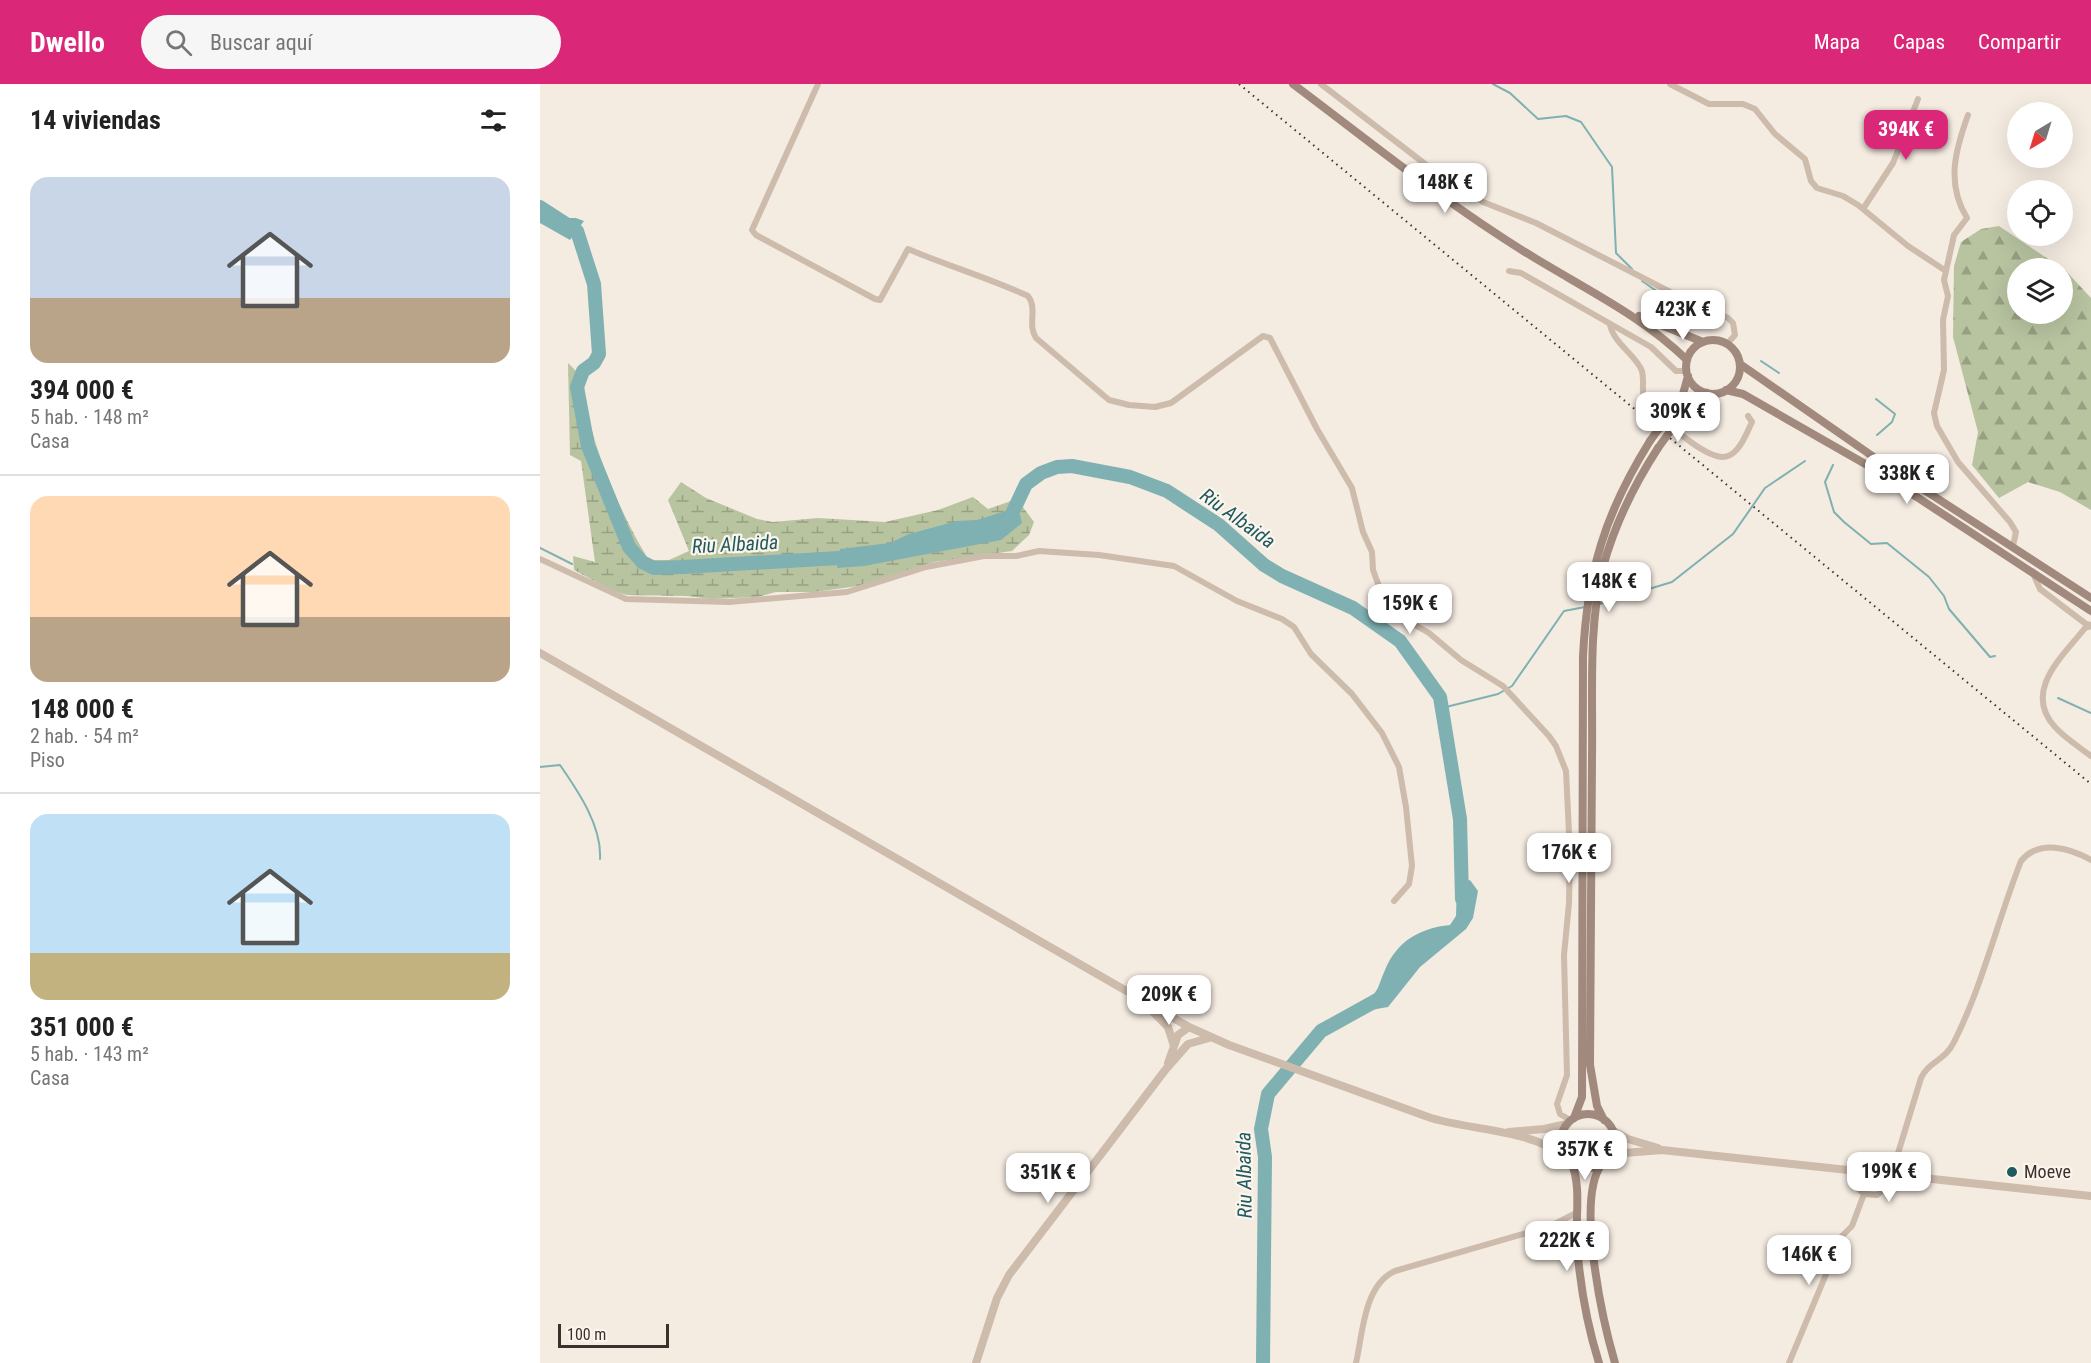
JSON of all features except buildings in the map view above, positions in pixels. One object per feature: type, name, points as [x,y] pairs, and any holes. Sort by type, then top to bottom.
[{"type":"main road","points":[[1293,84],[1471,217],[1525,253],[1622,309],[1666,340],[1687,360]]},
{"type":"main road","points":[[1622,309],[1703,342]]},
{"type":"main road","points":[[1599,1363],[1581,1284],[1576,1180],[1561,1136],[1582,1097],[1583,657],[1587,598],[1592,571],[1617,498],[1650,441],[1683,394],[1688,374],[1687,360],[1696,346],[1703,342],[1719,340],[1734,349],[1740,364],[1737,379],[1726,390]]},
{"type":"main road","points":[[1740,364],[1861,448],[2091,598]]},
{"type":"main road","points":[[1688,374],[1699,389],[1707,393]]},
{"type":"main road","points":[[1615,1363],[1600,1301],[1593,1240],[1592,1183],[1595,1172],[1605,1161],[1614,1145],[1612,1130],[1597,1106],[1590,1065],[1596,611],[1603,569],[1626,503],[1658,448],[1677,422],[1707,393],[1726,390],[1743,394],[1874,469],[2032,570],[2091,611]]},
{"type":"main road","points":[[1571,1120],[1593,1115],[1604,1120]]},
{"type":"main road","points":[[1568,1159],[1586,1168],[1605,1161]]},
{"type":"street","points":[[818,84],[752,230],[756,235],[875,299],[880,300],[909,249],[962,271],[996,281],[1029,296],[1033,308],[1032,330],[1036,338],[1109,400],[1129,405],[1164,406],[1263,336],[1270,338],[1317,429],[1352,488],[1363,532],[1372,552],[1375,578],[1384,600],[1406,620],[1429,633],[1461,660],[1503,686],[1549,736],[1556,746],[1566,771],[1570,854],[1569,903],[1564,955],[1567,1074],[1557,1104],[1560,1114],[1571,1120]]},
{"type":"street","points":[[1321,84],[1429,167],[1483,202],[1536,223],[1686,300],[1728,318],[1733,323],[1735,336],[1727,344]]},
{"type":"street","points":[[1670,84],[1709,105],[1743,104],[1755,109],[1775,134],[1805,159],[1813,185],[1843,196],[1863,209],[1908,246],[1946,271]]},
{"type":"street","points":[[1863,209],[1893,164],[1918,99]]},
{"type":"street","points":[[1968,115],[1954,159],[1957,201],[1967,218],[1954,235],[1944,279],[1948,296],[1942,320],[1944,370],[1934,413],[1937,426],[1958,462],[2016,532],[2013,546]]},
{"type":"street","points":[[1509,272],[1521,273],[1651,347],[1676,371],[1688,374]]},
{"type":"street","points":[[1610,325],[1616,340],[1642,370],[1642,395],[1646,404],[1697,446],[1717,457],[1726,457],[1742,441],[1752,422],[1748,416]]},
{"type":"street","points":[[540,559],[626,599],[729,603],[847,592],[926,567],[984,556],[1016,556],[1039,551],[1099,555],[1174,566],[1237,601],[1282,619],[1294,627],[1311,654],[1352,694],[1382,734],[1399,767],[1412,866],[1409,884],[1394,901]]},
{"type":"street","points":[[2032,570],[2040,589],[2091,626]]},
{"type":"street","points":[[2091,626],[2085,628],[2049,673],[2043,685],[2041,701],[2054,726],[2091,756]]},
{"type":"street","points":[[540,653],[1190,1028],[1229,1045],[1406,1109],[1457,1126],[1506,1133],[1539,1143],[1568,1159]]},
{"type":"street","points":[[1852,1170],[1852,1183],[1864,1194],[1882,1193],[1892,1174],[1921,1078],[1930,1065],[1944,1058],[1956,1037],[2021,861],[2031,852],[2051,848],[2065,849],[2091,860]]},
{"type":"street","points":[[1139,999],[1168,1027],[1174,1046]]},
{"type":"street","points":[[1188,1044],[1190,1028]]},
{"type":"street","points":[[1166,1069],[1178,1035],[1190,1028]]},
{"type":"street","points":[[976,1363],[997,1298],[1009,1275],[1166,1069],[1188,1044],[1211,1038]]},
{"type":"street","points":[[1506,1133],[1544,1130],[1571,1120]]},
{"type":"street","points":[[1612,1130],[1662,1150]]},
{"type":"street","points":[[1605,1161],[1624,1153],[1662,1150],[2091,1196]]},
{"type":"street","points":[[1789,1363],[1842,1236],[1852,1226],[1864,1194]]},
{"type":"street","points":[[1356,1363],[1372,1292],[1382,1278],[1395,1271],[1551,1226],[1576,1213]]},
{"type":"street","points":[[1551,1226],[1577,1230]]},
{"type":"green space","points":[[1999,226],[2007,231],[2007,246],[2029,246],[2047,258],[2007,258],[2007,324],[2073,324],[2073,279],[2091,298],[2091,510],[2060,492],[2028,482],[1999,498],[1972,465],[1978,432],[1953,337],[1954,266],[1961,242],[1981,229]]},
{"type":"green space","points":[[568,363],[584,379],[585,399],[597,447],[627,521],[649,560],[669,560],[689,551],[668,500],[681,482],[706,498],[757,519],[773,522],[818,518],[885,522],[938,510],[973,497],[988,509],[1017,499],[1034,522],[1029,535],[1012,551],[934,562],[858,586],[815,592],[776,592],[757,597],[712,599],[627,595],[613,591],[574,570],[573,556],[595,562],[581,461],[570,455]]},
{"type":"water","points":[[540,202],[564,218],[584,221],[570,240],[540,223]]},
{"type":"water","points":[[1009,510],[1020,515],[1022,523],[1001,540],[864,566],[837,568],[840,549],[890,543],[909,534],[957,521],[977,520]]},
{"type":"water","points":[[1470,880],[1478,891],[1473,918],[1466,929],[1420,967],[1388,1007],[1365,1011],[1363,1004],[1377,989],[1396,951],[1419,933],[1450,925],[1456,916],[1457,884]]},
{"type":"waterway","points":[[1493,84],[1510,93],[1538,119],[1566,116],[1581,122],[1612,167],[1616,253],[1632,269]]},
{"type":"waterway","name":"Riu Albaida","points":[[540,207],[577,231],[594,284],[599,354],[594,363],[583,371],[577,387],[588,446],[629,547],[642,562],[654,568],[857,557]]},
{"type":"waterway","points":[[1642,281],[1703,323]]},
{"type":"waterway","points":[[1761,361],[1779,373]]},
{"type":"waterway","points":[[1876,399],[1895,414],[1892,422],[1877,435]]},
{"type":"waterway","points":[[1599,604],[1672,582],[1733,534],[1765,488],[1805,461]]},
{"type":"waterway","points":[[1833,465],[1825,482],[1834,512],[1871,544],[1887,543],[1929,577],[1944,596],[1949,609],[1990,657],[1995,656]]},
{"type":"waterway","name":"Riu Albaida","points":[[1004,523],[1009,520],[1026,484],[1041,473],[1057,467],[1072,466],[1130,477],[1167,491],[1219,525],[1264,565],[1282,576],[1353,608],[1400,641],[1440,697],[1460,819],[1462,899]]},
{"type":"waterway","points":[[540,548],[572,564]]},
{"type":"waterway","points":[[1442,708],[1498,694],[1512,686],[1564,611],[1585,607]]},
{"type":"waterway","points":[[2058,698],[2091,713]]},
{"type":"waterway","points":[[540,767],[560,765],[574,786],[593,822],[600,847],[600,859]]},
{"type":"waterway","name":"Riu Albaida","points":[[1263,1363],[1265,1157],[1261,1129],[1268,1094],[1321,1031],[1379,999]]},
{"type":"railway","points":[[1239,84],[2091,784]]},
{"type":"place","name":"Moeve","points":[[2012,1172]]}]
